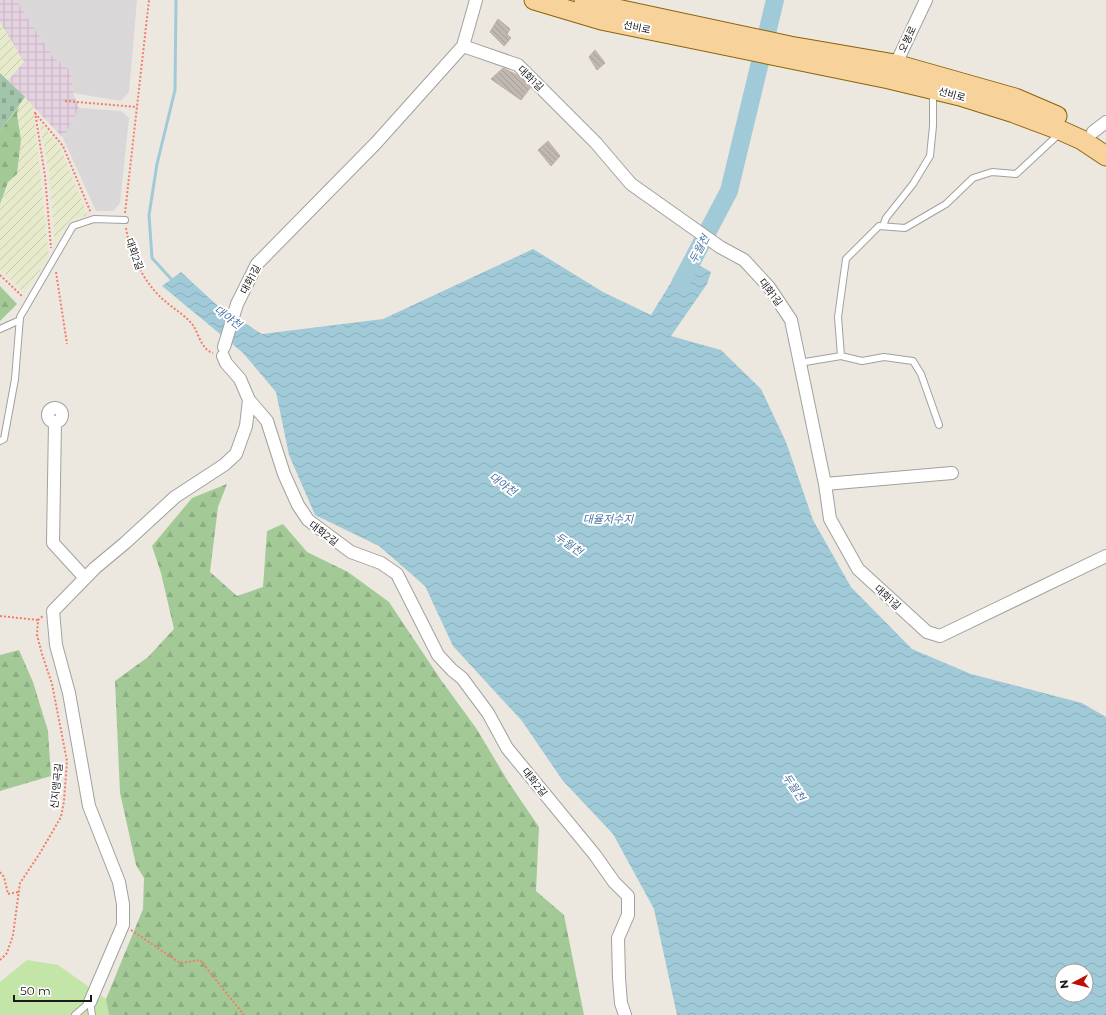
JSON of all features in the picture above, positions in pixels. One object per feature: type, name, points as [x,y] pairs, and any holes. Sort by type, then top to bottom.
[{"type":"main road","name":"선비로","points":[[534,0],[601,20],[743,42]]},
{"type":"main road","name":"선비로","points":[[584,0],[603,3],[743,42],[892,71],[1015,98],[1102,132]]},
{"type":"main road","name":"선비로","points":[[892,71],[933,89],[1014,112],[1062,131],[1082,140],[1106,156]]},
{"type":"street","name":"대화1길","points":[[223,351],[237,304],[257,264],[376,143],[463,46],[476,0]]},
{"type":"street","name":"오봉로","points":[[892,71],[926,0]]},
{"type":"street","name":"대화1길","points":[[463,46],[518,65],[596,143],[630,184],[686,221],[720,247],[744,260],[769,287],[791,320],[825,484],[830,519],[858,570],[927,632],[940,636],[1106,556]]},
{"type":"street","name":"대화2길","points":[[223,351],[226,363],[240,379],[249,400],[267,421],[284,474],[298,505],[308,520],[351,552],[382,563],[397,574],[438,655],[462,678],[488,713],[507,748],[595,855],[614,882],[628,896],[628,915],[618,938],[621,1003],[625,1015]]},
{"type":"street","points":[[90,1002],[123,925],[123,904],[119,882],[89,806],[69,693],[56,645],[53,611],[84,578],[175,497],[224,465],[236,454],[246,426],[249,400]]},
{"type":"street","points":[[55,422],[53,544],[84,578]]},
{"type":"street","points":[[825,484],[952,472]]},
{"type":"lane","points":[[883,226],[886,218],[913,184],[930,156],[933,126],[933,89]]},
{"type":"lane","points":[[841,356],[838,316],[846,259],[868,236],[879,226],[904,228],[946,204],[973,178],[992,172],[1016,174],[1062,131]]},
{"type":"lane","points":[[0,441],[4,439],[8,423],[15,379],[20,320],[29,302],[73,226],[94,219],[125,220]]},
{"type":"lane","points":[[0,329],[20,320]]},
{"type":"lane","points":[[799,363],[841,356],[862,361],[884,357],[913,361],[921,374],[939,425]]},
{"type":"lane","points":[[75,1015],[90,1002]]},
{"type":"lane","points":[[90,1002],[92,1015]]},
{"type":"path","name":"대화2길","points":[[149,0],[125,214],[127,236],[141,273],[158,296],[193,325],[201,343],[210,352],[223,351]]},
{"type":"path","points":[[65,101],[137,107]]},
{"type":"path","points":[[67,344],[49,237],[45,176],[35,112],[63,146],[94,219]]},
{"type":"path","points":[[0,275],[29,302]]},
{"type":"path","points":[[0,616],[38,620],[53,611]]},
{"type":"path","name":"신지앵곡길","points":[[0,960],[7,953],[13,935],[20,883],[61,817],[64,801],[67,761],[52,684],[37,634],[38,620]]},
{"type":"path","points":[[0,872],[4,877],[8,894],[18,892]]},
{"type":"path","points":[[123,925],[180,963],[200,960],[244,1015]]},
{"type":"shaded area","points":[[0,0],[16,0],[53,57],[71,71],[73,93],[79,108],[63,138],[8,80],[24,62],[0,22]]},
{"type":"shaded area","points":[[16,0],[137,0],[129,92],[121,101],[73,93],[71,71],[53,57]]},
{"type":"shaded area","points":[[79,108],[121,111],[129,118],[120,203],[113,211],[96,211],[63,138]]},
{"type":"green space","points":[[0,22],[24,62],[8,80],[0,73]]},
{"type":"green space","points":[[0,73],[25,97],[0,131]]},
{"type":"green space","points":[[25,97],[33,106],[49,257],[24,293],[0,269],[0,204],[8,182],[17,173],[21,140],[17,114],[19,106]]},
{"type":"green space","points":[[19,106],[17,114],[21,140],[17,174],[8,182],[0,204],[0,131]]},
{"type":"green space","points":[[39,121],[60,147],[88,215],[69,221],[55,244],[49,172]]},
{"type":"green space","points":[[0,286],[17,304],[0,321]]},
{"type":"green space","points":[[227,484],[218,507],[210,572],[237,596],[263,587],[267,531],[283,524],[307,552],[348,572],[389,602],[441,680],[476,728],[509,783],[539,827],[536,891],[564,915],[584,1015],[109,1015],[106,999],[143,909],[144,878],[136,865],[120,793],[115,681],[148,657],[174,629],[161,573],[152,546],[192,498]]},
{"type":"green space","points":[[19,650],[33,682],[48,731],[51,776],[0,791],[0,655]]},
{"type":"green space","points":[[27,960],[58,965],[106,999],[109,1015],[0,1015],[0,982]]},
{"type":"water","name":"대율저수지","points":[[533,249],[603,292],[651,315],[686,258],[711,272],[707,284],[671,336],[721,350],[761,389],[786,442],[813,520],[851,587],[912,649],[971,674],[1082,703],[1106,717],[1106,1015],[677,1015],[654,909],[613,834],[563,781],[522,721],[453,646],[425,586],[379,546],[315,515],[289,455],[276,392],[243,353],[162,286],[181,272],[218,306],[262,334],[383,319]]},
{"type":"building","points":[[498,19],[510,29],[507,34],[511,38],[504,46],[490,32]]},
{"type":"building","points":[[595,50],[605,63],[597,70],[589,57]]},
{"type":"building","points":[[503,68],[519,76],[530,88],[521,100],[491,79]]},
{"type":"building","points":[[548,141],[560,156],[551,166],[538,150]]},
{"type":"waterway","name":"대야천","points":[[173,281],[152,258],[149,215],[157,164],[175,90],[176,0]]},
{"type":"waterway","name":"두월천","points":[[680,284],[729,191],[775,0]]}]
